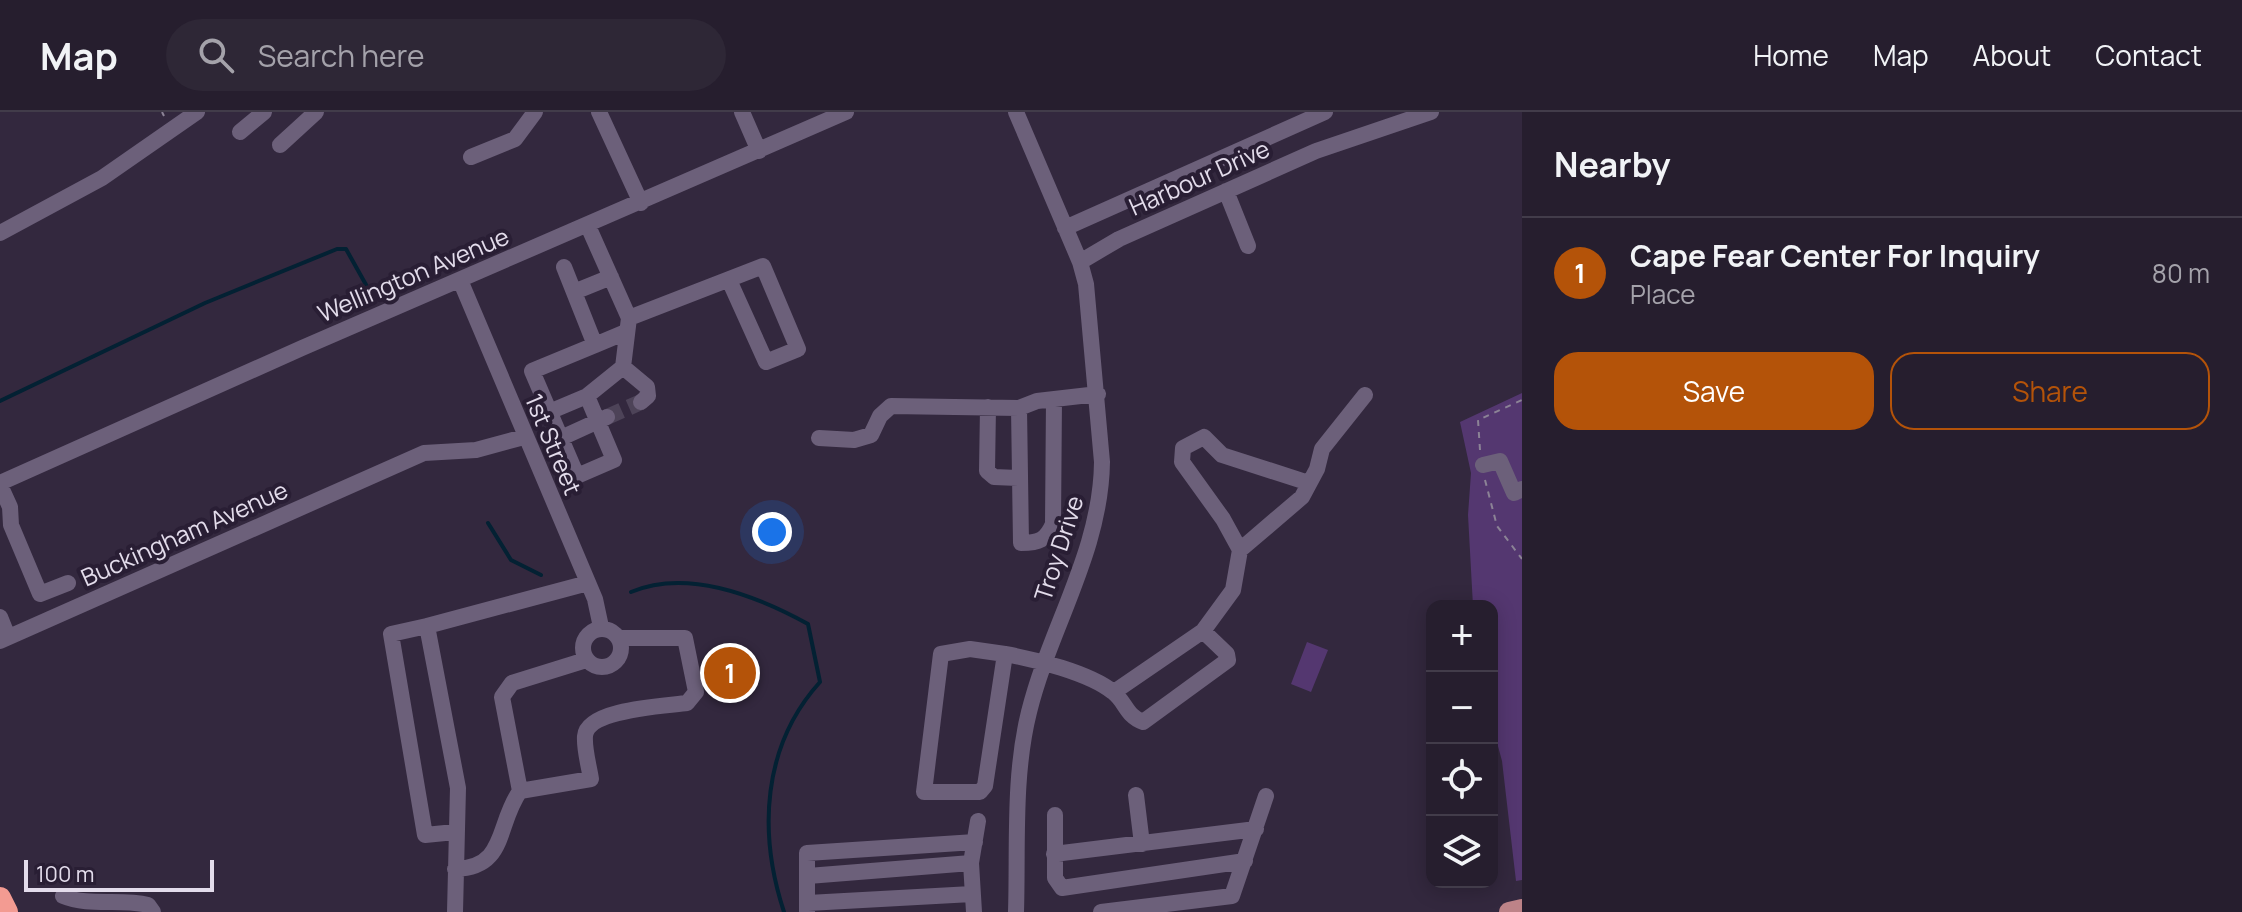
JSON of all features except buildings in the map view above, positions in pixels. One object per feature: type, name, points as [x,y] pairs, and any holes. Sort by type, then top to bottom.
[{"type":"highway","points":[[0,898],[7,912]]},
{"type":"main road","points":[[1509,912],[1522,909]]},
{"type":"street","points":[[0,233],[102,178],[197,112]]},
{"type":"street","points":[[240,132],[264,112]]},
{"type":"street","points":[[280,145],[316,112]]},
{"type":"street","points":[[471,157],[515,139],[535,112]]},
{"type":"street","points":[[599,112],[641,203]]},
{"type":"street","points":[[742,112],[759,151]]},
{"type":"street","name":"Wellington Avenue","points":[[0,484],[846,112]]},
{"type":"street","name":"Troy Drive","points":[[1016,112],[1080,262],[1091,314],[1102,462],[1099,508],[1083,562],[1044,661],[1024,740],[1016,912]]},
{"type":"street","points":[[1065,228],[1325,112]]},
{"type":"street","name":"Harbour Drive","points":[[1080,262],[1119,239],[1316,151],[1431,112]]},
{"type":"street","points":[[1226,191],[1248,246]]},
{"type":"street","points":[[549,412],[587,396],[623,367],[628,325],[588,226]]},
{"type":"street","points":[[587,396],[603,420],[614,460],[577,476],[532,371],[595,345],[628,325],[729,280],[763,266],[798,349],[766,362],[729,280]]},
{"type":"street","points":[[564,267],[595,345]]},
{"type":"street","points":[[574,292],[611,277]]},
{"type":"street","name":"1st Street","points":[[460,280],[588,583],[601,627]]},
{"type":"street","points":[[623,367],[647,387],[648,396],[641,402]]},
{"type":"street","points":[[819,438],[854,440],[871,435],[880,416],[891,406],[1019,408],[1054,399],[1098,394]]},
{"type":"street","points":[[1240,550],[1302,497],[1331,434],[1365,395]]},
{"type":"street","points":[[1019,408],[1021,543],[1037,543],[1048,536],[1053,524],[1054,399]]},
{"type":"street","points":[[988,407],[987,471],[994,477],[1019,478]]},
{"type":"street","points":[[561,438],[603,420]]},
{"type":"street","name":"Buckingham Avenue","points":[[4,639],[424,453],[476,450],[524,437]]},
{"type":"street","points":[[1114,692],[1203,631],[1233,590],[1240,550],[1223,519],[1182,462],[1183,448],[1204,437],[1222,455],[1309,483]]},
{"type":"street","points":[[1483,465],[1500,461],[1514,493],[1522,489]]},
{"type":"street","points":[[0,484],[10,507],[11,525],[40,594],[68,583]]},
{"type":"street","points":[[455,832],[425,835],[391,634],[588,583]]},
{"type":"street","points":[[0,617],[4,639]]},
{"type":"street","points":[[427,626],[458,788],[455,912]]},
{"type":"street","points":[[455,869],[482,865],[490,857],[510,805],[520,791],[591,779],[585,733],[591,723],[606,715],[687,703],[696,692],[685,638],[619,638],[601,627],[590,633],[583,642],[586,660]]},
{"type":"street","points":[[1005,654],[985,786],[980,792],[924,792],[941,654],[970,649],[1005,654],[1044,661],[1114,692],[1132,718],[1143,722],[1228,660],[1227,654],[1203,631]]},
{"type":"street","points":[[520,791],[502,697],[512,683],[586,660],[602,668],[615,663],[621,651],[619,638]]},
{"type":"street","points":[[1136,795],[1142,844]]},
{"type":"street","points":[[1101,912],[1230,904],[1266,796]]},
{"type":"street","points":[[1055,815],[1055,878],[1062,888],[1245,861]]},
{"type":"street","points":[[974,912],[971,863],[978,821]]},
{"type":"street","points":[[1054,854],[1256,829]]},
{"type":"street","points":[[972,894],[808,908],[807,853],[975,842]]},
{"type":"street","points":[[808,876],[971,863]]},
{"type":"street","points":[[63,896],[75,901],[133,901],[148,905],[153,912]]},
{"type":"shaded area","points":[[1522,393],[1522,880],[1516,881],[1498,746],[1498,600],[1473,600],[1468,515],[1471,473],[1460,422]]},
{"type":"shaded area","points":[[1307,642],[1328,650],[1311,692],[1291,684]]},
{"type":"waterway","points":[[0,401],[205,303],[337,249],[346,249],[374,299]]},
{"type":"waterway","points":[[488,523],[511,560],[541,575]]},
{"type":"waterway","points":[[631,592],[653,585],[676,583],[722,588],[767,604],[808,624],[820,682],[786,734],[770,791],[770,852],[784,912]]},
{"type":"tunnel","points":[[607,417],[641,402]]},
{"type":"place","name":"Cape Fear Center For Inquiry","points":[[730,673]]}]
